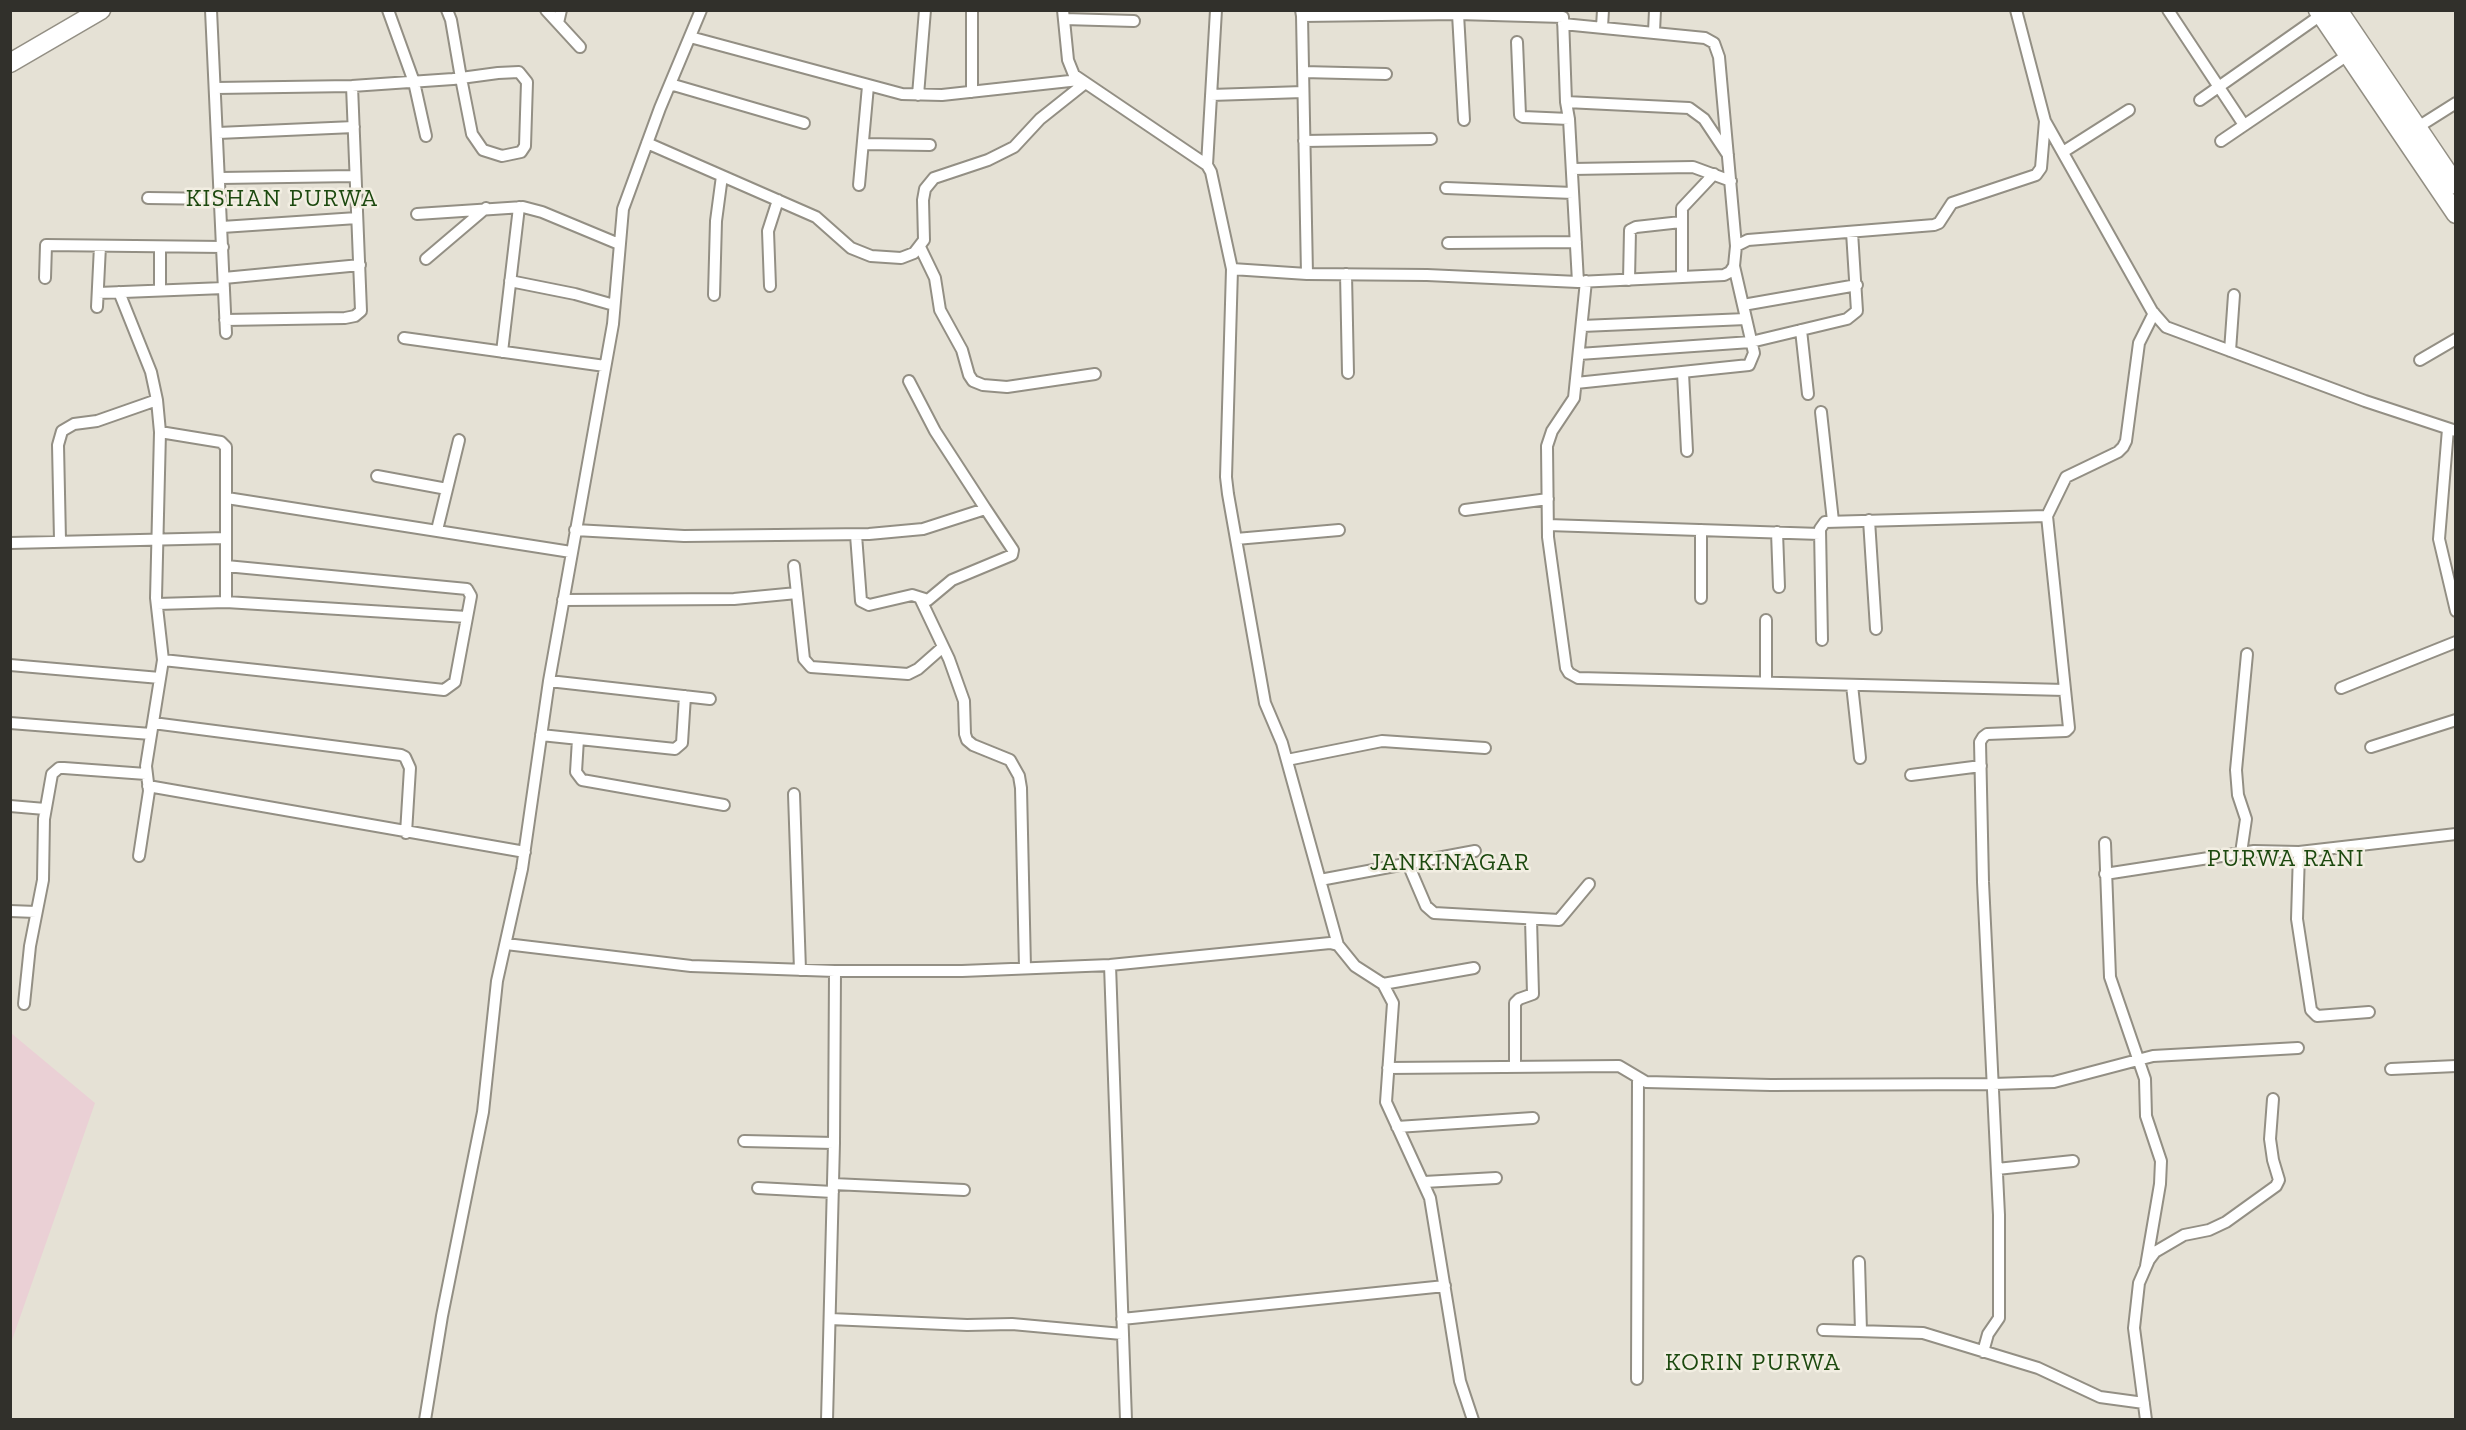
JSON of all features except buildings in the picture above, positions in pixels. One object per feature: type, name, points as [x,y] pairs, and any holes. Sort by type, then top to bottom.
[{"type":"main road","points":[[10,63],[101,10]]},
{"type":"main road","points":[[2326,12],[2349,54],[2447,176]]},
{"type":"main road","points":[[2326,12],[2418,127],[2447,176],[2456,214]]},
{"type":"street","points":[[212,10],[226,333]]},
{"type":"street","points":[[388,10],[414,82],[426,136]]},
{"type":"street","points":[[216,88],[352,86],[462,78],[519,72],[528,82],[525,146],[521,152],[502,156],[483,150],[472,134],[462,78],[447,10]]},
{"type":"street","points":[[546,10],[580,47]]},
{"type":"street","points":[[558,23],[561,10]]},
{"type":"street","points":[[425,1419],[442,1316],[483,1112],[497,981],[525,852],[549,681],[605,366],[627,195],[701,10]]},
{"type":"street","points":[[918,95],[925,10]]},
{"type":"street","points":[[972,10],[972,92]]},
{"type":"street","points":[[1207,165],[1216,10]]},
{"type":"street","points":[[1602,27],[1603,10]]},
{"type":"street","points":[[1654,10],[1654,32]]},
{"type":"street","points":[[2016,10],[2045,121],[2154,313],[2166,327],[2452,430],[2439,539],[2456,611]]},
{"type":"street","points":[[2168,10],[2244,125]]},
{"type":"street","points":[[2200,100],[2326,12]]},
{"type":"street","points":[[1307,274],[1302,13],[1563,17],[1602,27],[1705,38],[1714,43],[1719,57],[1736,246],[1734,266],[1754,353],[1749,365],[1576,384]]},
{"type":"street","points":[[1458,14],[1464,120]]},
{"type":"street","points":[[1134,21],[1064,15],[1070,68],[1082,82],[1207,165],[1211,172],[1232,269],[1226,477],[1265,703],[1287,760],[1338,945],[1354,966],[1383,984],[1393,1003],[1394,1018],[1386,1102],[1431,1198],[1460,1381],[1473,1419]]},
{"type":"street","points":[[1563,17],[1566,102],[1576,242],[1582,282],[1582,326],[1574,398],[1548,438],[1548,525],[1566,668],[1569,674],[1578,678],[2065,690]]},
{"type":"street","points":[[690,37],[868,86],[918,95],[1082,82]]},
{"type":"street","points":[[1517,42],[1520,115],[1569,119]]},
{"type":"street","points":[[2221,141],[2349,54]]},
{"type":"street","points":[[1303,72],[1386,74]]},
{"type":"street","points":[[647,143],[816,217],[844,243],[871,256],[901,258],[920,247],[924,240],[923,200],[926,189],[934,178],[949,171],[988,160],[1014,147],[1040,119],[1082,82]]},
{"type":"street","points":[[670,84],[804,123]]},
{"type":"street","points":[[225,320],[355,316],[361,311],[352,86]]},
{"type":"street","points":[[859,185],[868,86]]},
{"type":"street","points":[[1211,95],[1303,92]]},
{"type":"street","points":[[1566,102],[1689,108],[1704,119],[1728,156]]},
{"type":"street","points":[[2418,127],[2456,103]]},
{"type":"street","points":[[2063,152],[2129,110]]},
{"type":"street","points":[[1736,246],[1748,240],[1940,223],[1952,203],[2036,175],[2041,168],[2045,121]]},
{"type":"street","points":[[218,134],[354,127]]},
{"type":"street","points":[[1304,141],[1431,139]]},
{"type":"street","points":[[863,144],[930,145]]},
{"type":"street","points":[[1572,169],[1693,167],[1731,181]]},
{"type":"street","points":[[1682,277],[1682,208],[1714,174]]},
{"type":"street","points":[[220,178],[355,176]]},
{"type":"street","points":[[714,295],[716,221],[722,176]]},
{"type":"street","points":[[1446,188],[1573,193]]},
{"type":"street","points":[[147,198],[221,199]]},
{"type":"street","points":[[770,286],[768,231],[778,200]]},
{"type":"street","points":[[417,214],[519,207],[542,212],[619,244]]},
{"type":"street","points":[[502,352],[519,207]]},
{"type":"street","points":[[426,259],[486,208]]},
{"type":"street","points":[[222,227],[357,218]]},
{"type":"street","points":[[1629,280],[1630,230],[1636,226],[1681,222]]},
{"type":"street","points":[[1579,354],[1751,342],[1847,319],[1856,314],[1857,285],[1852,232]]},
{"type":"street","points":[[1448,243],[1576,242]]},
{"type":"street","points":[[45,279],[46,245],[223,247]]},
{"type":"street","points":[[97,307],[100,246]]},
{"type":"street","points":[[160,247],[160,290]]},
{"type":"street","points":[[920,247],[935,278],[940,310],[962,351],[973,381],[994,387],[1007,387],[1095,374]]},
{"type":"street","points":[[98,292],[160,290],[360,265]]},
{"type":"street","points":[[1232,269],[1307,274],[1582,282],[1724,275],[1734,266]]},
{"type":"street","points":[[1346,274],[1348,373]]},
{"type":"street","points":[[510,281],[614,305]]},
{"type":"street","points":[[1743,305],[1857,285]]},
{"type":"street","points":[[119,292],[151,372],[160,432],[157,604],[163,660],[146,774],[148,786],[139,856]]},
{"type":"street","points":[[2230,351],[2234,295]]},
{"type":"street","points":[[1983,1352],[1988,1334],[1999,1318],[1997,1169],[1983,882],[1980,742],[1985,735],[2066,731],[2069,728],[2047,516],[2061,482],[2066,477],[2118,452],[2123,447],[2126,441],[2139,343],[2154,313]]},
{"type":"street","points":[[1582,326],[1746,319]]},
{"type":"street","points":[[1801,330],[1808,394]]},
{"type":"street","points":[[404,338],[605,366]]},
{"type":"street","points":[[2420,360],[2456,339]]},
{"type":"street","points":[[1683,373],[1687,451]]},
{"type":"street","points":[[856,535],[861,601],[869,605],[908,596],[925,600],[932,599],[952,580],[1012,555],[1013,550],[935,431],[909,381]]},
{"type":"street","points":[[60,540],[58,445],[62,430],[74,424],[106,418],[157,400]]},
{"type":"street","points":[[1821,412],[1833,521]]},
{"type":"street","points":[[160,432],[224,444],[227,452],[226,602]]},
{"type":"street","points":[[436,530],[459,440]]},
{"type":"street","points":[[377,476],[447,489]]},
{"type":"street","points":[[227,498],[571,552]]},
{"type":"street","points":[[1465,510],[1548,500]]},
{"type":"street","points":[[575,530],[684,536],[856,535],[923,529],[985,508]]},
{"type":"street","points":[[1822,640],[1821,525],[1833,521],[2047,516]]},
{"type":"street","points":[[1869,520],[1876,629]]},
{"type":"street","points":[[1548,525],[1820,534]]},
{"type":"street","points":[[1236,538],[1339,530]]},
{"type":"street","points":[[1701,530],[1701,598]]},
{"type":"street","points":[[1777,532],[1779,587]]},
{"type":"street","points":[[10,543],[60,540],[226,538]]},
{"type":"street","points":[[163,660],[444,690],[450,688],[455,682],[471,596],[467,589],[226,566]]},
{"type":"street","points":[[794,566],[804,658],[811,667],[908,674],[918,669],[943,647]]},
{"type":"street","points":[[563,600],[734,599],[797,593]]},
{"type":"street","points":[[920,598],[943,647],[964,701],[967,740],[973,745],[1010,760],[1019,776],[1025,968]]},
{"type":"street","points":[[157,604],[226,602],[467,617]]},
{"type":"street","points":[[1766,620],[1766,682]]},
{"type":"street","points":[[2341,688],[2456,642]]},
{"type":"street","points":[[2241,853],[2246,819],[2238,795],[2236,770],[2247,654]]},
{"type":"street","points":[[10,665],[160,678]]},
{"type":"street","points":[[549,681],[711,699]]},
{"type":"street","points":[[1852,685],[1860,758]]},
{"type":"street","points":[[541,735],[675,749],[682,743],[686,696]]},
{"type":"street","points":[[2371,747],[2456,720]]},
{"type":"street","points":[[10,723],[152,728],[401,755],[405,757],[410,768],[406,833]]},
{"type":"street","points":[[578,739],[576,771],[582,780],[724,805]]},
{"type":"street","points":[[1287,760],[1382,741],[1485,748]]},
{"type":"street","points":[[1911,775],[1981,766]]},
{"type":"street","points":[[24,1004],[28,956],[43,880],[42,840],[52,774],[59,768],[146,774]]},
{"type":"street","points":[[148,786],[406,833],[525,852]]},
{"type":"street","points":[[794,794],[800,970]]},
{"type":"street","points":[[10,806],[45,809]]},
{"type":"street","points":[[2105,874],[2241,853],[2299,852],[2456,834]]},
{"type":"street","points":[[2105,843],[2110,977],[2146,1083],[2146,1116],[2159,1155],[2161,1170],[2146,1266]]},
{"type":"street","points":[[1320,880],[1475,851]]},
{"type":"street","points":[[2299,852],[2297,919],[2311,1010],[2317,1016],[2369,1012]]},
{"type":"street","points":[[1408,864],[1425,906],[1434,913],[1559,920],[1589,884]]},
{"type":"street","points":[[10,911],[36,912]]},
{"type":"street","points":[[1515,1067],[1515,1003],[1533,994],[1531,919]]},
{"type":"street","points":[[506,945],[691,966],[835,971],[1110,965],[1330,943],[1338,945]]},
{"type":"street","points":[[1110,965],[1126,1419]]},
{"type":"street","points":[[1383,984],[1474,968]]},
{"type":"street","points":[[827,1419],[834,1143],[835,971]]},
{"type":"street","points":[[1388,1068],[1619,1066],[1646,1082],[1771,1085],[1994,1084],[2054,1082],[2139,1058],[2298,1048]]},
{"type":"street","points":[[2391,1069],[2456,1066]]},
{"type":"street","points":[[1637,1379],[1638,1078]]},
{"type":"street","points":[[2146,1419],[2134,1328],[2139,1283],[2155,1252],[2184,1235],[2209,1230],[2226,1222],[2276,1186],[2279,1180],[2270,1139],[2273,1099]]},
{"type":"street","points":[[1397,1127],[1533,1118]]},
{"type":"street","points":[[744,1141],[834,1143]]},
{"type":"street","points":[[1997,1169],[2073,1161]]},
{"type":"street","points":[[1424,1182],[1496,1178]]},
{"type":"street","points":[[758,1188],[964,1190]]},
{"type":"street","points":[[1858,1262],[1861,1331]]},
{"type":"street","points":[[1122,1319],[1445,1286]]},
{"type":"street","points":[[830,1318],[967,1325],[1012,1324],[1122,1334]]},
{"type":"street","points":[[1823,1330],[1923,1333],[2038,1368],[2100,1397],[2144,1403]]},
{"type":"shaded area","points":[[11,1033],[95,1103],[11,1343]]},
{"type":"district","name":"KISHAN PURWA","points":[[282,199]]},
{"type":"district","name":"PURWA RANI","points":[[2286,859]]},
{"type":"district","name":"JANKINAGAR","points":[[1450,863]]},
{"type":"district","name":"KORIN PURWA","points":[[1753,1363]]}]
